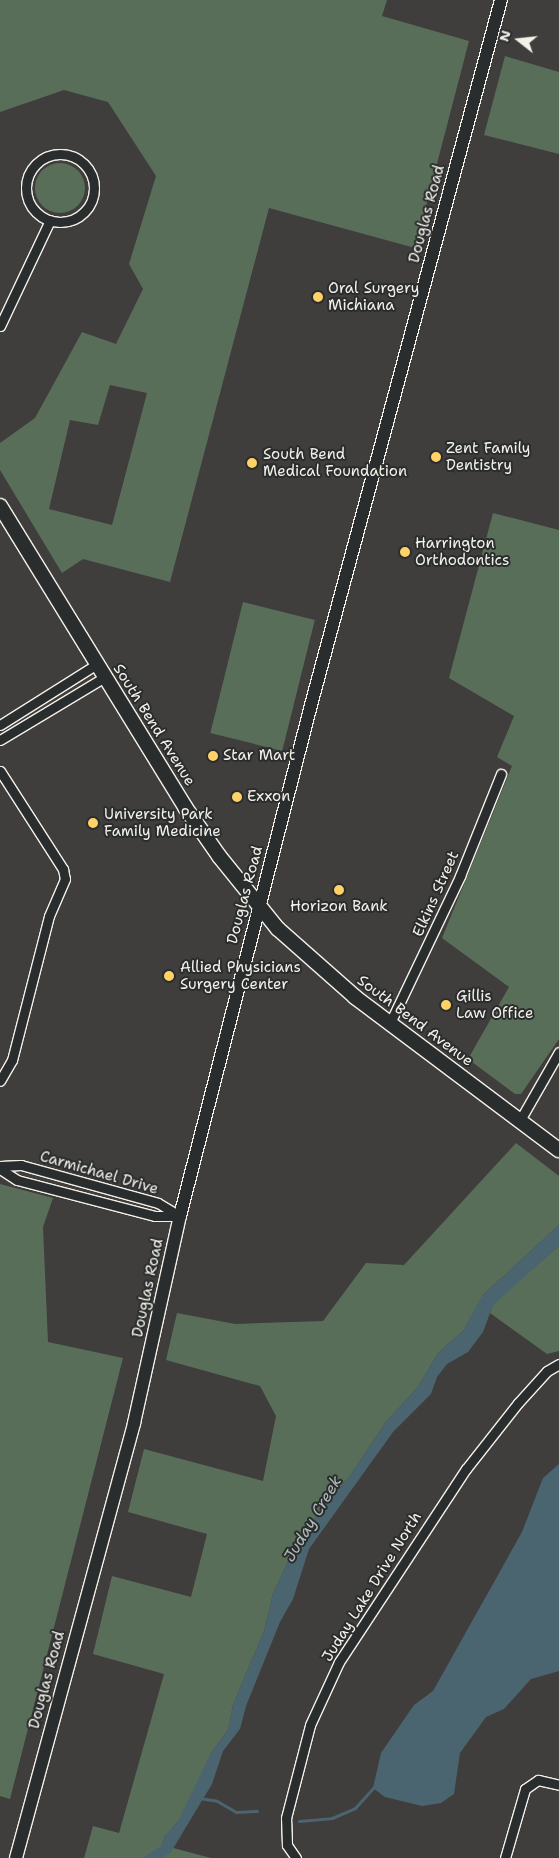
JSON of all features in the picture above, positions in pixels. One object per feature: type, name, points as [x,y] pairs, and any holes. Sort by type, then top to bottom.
[{"type":"main road","name":"South Bend Avenue","points":[[0,506],[185,807],[259,907],[330,977],[559,1150]]},
{"type":"street","name":"Douglas Road","points":[[16,1858],[134,1423],[180,1216],[259,907],[501,0]]},
{"type":"street","points":[[51,156],[70,156],[87,168],[93,183],[92,198],[88,208],[71,220],[50,220],[41,216],[29,202],[27,183],[30,174],[42,160],[51,156]]},
{"type":"street","points":[[0,326],[50,220]]},
{"type":"street","points":[[0,725],[97,664]]},
{"type":"street","points":[[0,740],[105,677]]},
{"type":"street","points":[[0,771],[63,869],[65,878],[49,916],[12,1060],[0,1081]]},
{"type":"street","name":"Elkins Street","points":[[390,1023],[460,876],[501,774]]},
{"type":"street","points":[[520,1120],[559,1052]]},
{"type":"street","name":"Carmichael Drive","points":[[0,1168],[21,1165],[158,1203],[180,1216]]},
{"type":"street","name":"Carmichael Drive","points":[[0,1168],[17,1180],[155,1216],[180,1216]]},
{"type":"street","points":[[93,1200],[96,1187]]},
{"type":"street","name":"Juday Lake Drive North","points":[[296,1858],[287,1845],[286,1818],[310,1725],[335,1669],[466,1469],[518,1403],[547,1371],[558,1364]]},
{"type":"street","points":[[505,1858],[529,1784],[538,1780],[559,1785]]},
{"type":"green space","points":[[0,0],[387,0],[382,16],[469,41],[415,248],[269,208],[170,582],[83,559],[62,573],[0,470],[0,443],[35,418],[82,332],[116,344],[143,289],[129,264],[156,176],[108,102],[64,90],[0,112]],"holes":[[[110,385],[147,393],[112,525],[49,509],[70,420],[98,425]]]},
{"type":"green space","points":[[505,56],[559,72],[559,154],[484,135]]},
{"type":"green space","points":[[60,163],[70,165],[78,170],[83,178],[85,188],[83,198],[78,206],[70,211],[60,213],[50,211],[42,206],[37,198],[35,188],[37,178],[42,170],[50,165]]},
{"type":"green space","points":[[493,513],[559,530],[559,1039],[521,1094],[515,1094],[468,1059],[509,987],[442,938],[512,766],[497,757],[514,716],[449,678]]},
{"type":"green space","points":[[243,602],[315,620],[282,751],[210,733]]},
{"type":"green space","points":[[516,1143],[559,1176],[559,1225],[483,1295],[463,1331],[438,1353],[418,1387],[385,1423],[352,1473],[298,1540],[273,1594],[264,1631],[233,1705],[228,1730],[211,1753],[190,1800],[177,1823],[165,1836],[162,1845],[211,1858],[84,1858],[93,1826],[119,1833],[164,1674],[93,1654],[112,1576],[191,1597],[207,1534],[128,1512],[144,1449],[263,1481],[276,1416],[260,1386],[166,1360],[177,1313],[235,1324],[323,1321],[366,1263],[404,1265]]},
{"type":"green space","points":[[0,1184],[53,1198],[43,1227],[48,1342],[123,1358],[10,1799],[0,1796]]},
{"type":"green space","points":[[559,1246],[559,1351],[547,1354],[490,1313],[493,1305],[508,1290]]},
{"type":"water","points":[[559,1225],[559,1246],[493,1305],[483,1332],[468,1352],[447,1364],[437,1377],[431,1394],[393,1432],[309,1549],[293,1599],[280,1622],[246,1706],[240,1729],[223,1751],[212,1784],[171,1852],[162,1858],[143,1858],[162,1845],[165,1836],[177,1823],[211,1753],[228,1730],[233,1705],[264,1631],[273,1594],[298,1540],[352,1473],[385,1423],[418,1387],[438,1353],[463,1331],[482,1296]]},
{"type":"water","points":[[559,1464],[559,1671],[531,1679],[504,1709],[486,1717],[460,1753],[454,1794],[441,1803],[422,1806],[385,1797],[373,1788],[381,1753],[414,1705],[433,1691],[522,1532],[543,1478]]},
{"type":"waterway","points":[[299,1821],[332,1818],[355,1808],[373,1788]]},
{"type":"waterway","points":[[199,1798],[217,1801],[236,1812],[257,1811]]},
{"type":"place","name":"Oral Surgery Michiana","points":[[318,297]]},
{"type":"place","name":"Zent Family Dentistry","points":[[436,457]]},
{"type":"place","name":"South Bend Medical Foundation","points":[[252,463]]},
{"type":"place","name":"Harrington Orthodontics","points":[[405,552]]},
{"type":"place","name":"Star Mart","points":[[213,756]]},
{"type":"place","name":"Exxon","points":[[237,797]]},
{"type":"place","name":"University Park Family Medicine","points":[[93,823]]},
{"type":"place","name":"Horizon Bank","points":[[339,890]]},
{"type":"place","name":"Allied Physicians Surgery Center","points":[[169,976]]},
{"type":"place","name":"Gillis Law Office","points":[[446,1005]]},
{"type":"water label","name":"Juday Creek","points":[[313,1519]]}]
